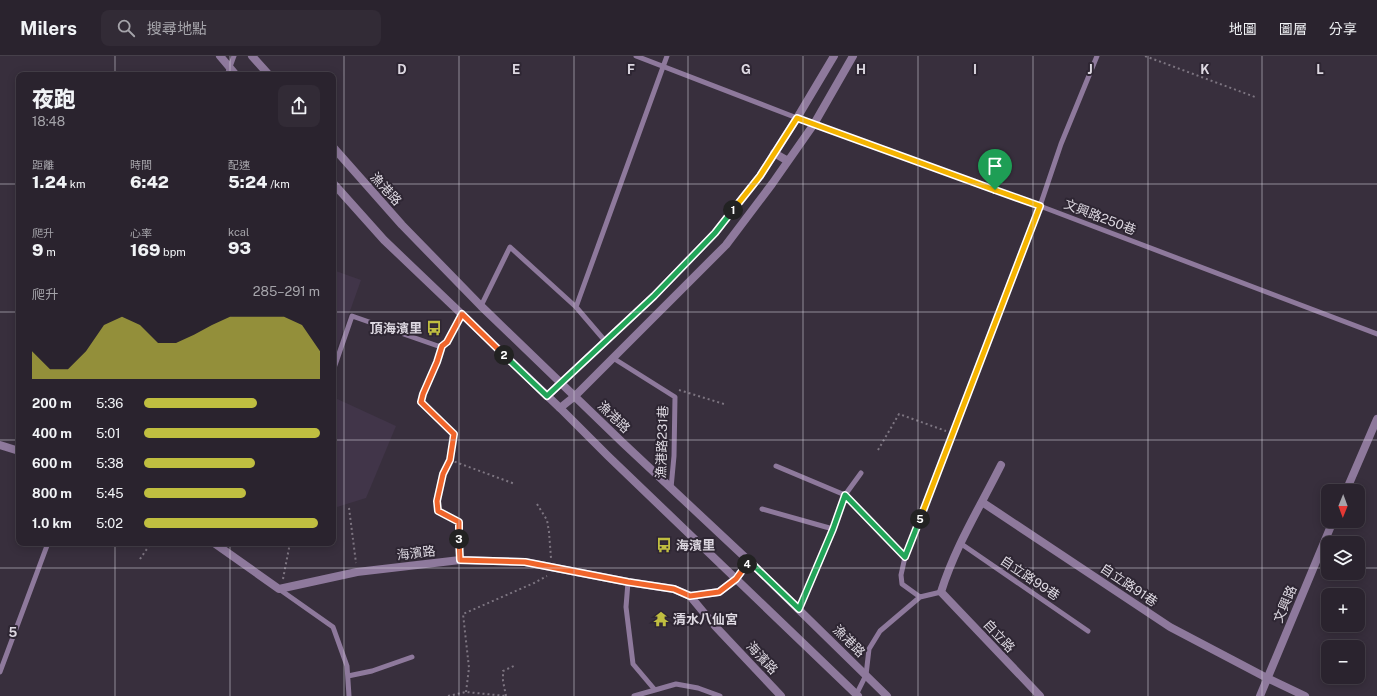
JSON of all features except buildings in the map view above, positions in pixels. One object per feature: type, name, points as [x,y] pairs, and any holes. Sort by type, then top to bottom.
[{"type":"street","points":[[220,56],[229,72]]},
{"type":"street","points":[[252,56],[266,72]]},
{"type":"street","points":[[547,396],[654,296],[715,233],[760,176],[834,56]]},
{"type":"street","points":[[560,408],[575,396],[726,245],[814,124],[853,56]]},
{"type":"street","name":"漁港路","points":[[336,150],[402,225],[481,306],[749,561],[888,696]]},
{"type":"street","points":[[774,153],[788,160]]},
{"type":"street","points":[[336,186],[384,240],[560,408],[856,696]]},
{"type":"street","points":[[1349,484],[1377,418]]},
{"type":"street","points":[[0,444],[16,450]]},
{"type":"street","points":[[941,592],[948,570],[960,543],[1001,465]]},
{"type":"street","name":"自立路91巷","points":[[982,502],[1170,627],[1267,678],[1305,696]]},
{"type":"street","name":"文興路","points":[[1260,696],[1330,528]]},
{"type":"street","points":[[218,546],[279,589]]},
{"type":"street","name":"海濱路","points":[[279,589],[357,572],[460,560],[525,562],[628,582],[674,589],[690,596],[715,626],[781,696]]},
{"type":"street","points":[[690,596],[719,592],[736,579],[749,561]]},
{"type":"street","name":"自立路","points":[[941,592],[1040,696]]},
{"type":"lane","points":[[229,72],[234,56]]},
{"type":"lane","name":"文興路250巷","points":[[636,56],[797,118],[1040,206],[1377,334]]},
{"type":"lane","points":[[576,307],[667,56]]},
{"type":"lane","points":[[920,597],[902,584],[901,575],[905,557],[1040,206],[1061,144],[1097,56]]},
{"type":"lane","points":[[481,306],[510,248],[576,307],[606,342]]},
{"type":"lane","points":[[336,361],[352,316],[438,346],[442,346],[447,342],[462,314]]},
{"type":"lane","name":"漁港路231巷","points":[[613,358],[675,396],[674,456],[671,488]]},
{"type":"lane","points":[[776,466],[845,495],[905,557]]},
{"type":"lane","points":[[799,609],[833,529],[845,495],[861,473]]},
{"type":"lane","points":[[762,509],[833,529]]},
{"type":"lane","name":"自立路99巷","points":[[960,543],[1088,631]]},
{"type":"lane","points":[[0,672],[47,546]]},
{"type":"lane","points":[[628,582],[626,607],[633,664],[655,690]]},
{"type":"lane","points":[[279,589],[333,627],[347,666],[349,696]]},
{"type":"lane","points":[[856,696],[866,675],[869,649],[880,631],[920,597],[941,592]]},
{"type":"lane","points":[[348,676],[372,671],[412,658]]},
{"type":"lane","points":[[634,696],[676,684],[698,688],[720,696]]},
{"type":"path","points":[[1145,56],[1255,97]]},
{"type":"path","points":[[442,346],[421,402],[454,434],[450,460],[443,474],[437,501],[438,511],[459,522],[460,560]]},
{"type":"path","points":[[672,395],[676,389],[724,404]]},
{"type":"path","points":[[878,450],[899,414],[953,434]]},
{"type":"path","points":[[450,460],[515,484]]},
{"type":"path","points":[[466,692],[469,668],[463,614],[534,583],[555,568],[547,520],[537,504]]},
{"type":"path","points":[[349,508],[357,572]]},
{"type":"path","points":[[140,559],[149,546]]},
{"type":"path","points":[[279,589],[282,583],[289,546]]},
{"type":"path","points":[[448,696],[466,692],[506,696],[503,681],[503,670],[516,665]]},
{"type":"shaded area","points":[[336,271],[361,280],[336,351]]},
{"type":"shaded area","points":[[336,398],[396,426],[366,498],[337,507]]},
{"type":"place","name":"頂海濱里","points":[[434,328]]},
{"type":"place","name":"海濱里","points":[[664,545]]},
{"type":"place","name":"清水八仙宮","points":[[661,619]]},
{"type":"route","points":[[797,118],[995,190],[1040,206],[905,557],[845,495],[833,529],[799,609],[749,561],[736,579],[719,592],[690,596],[674,589],[628,582],[525,562],[460,560],[459,522],[438,511],[437,501],[443,474],[450,460],[454,434],[421,402],[442,346],[447,342],[462,314],[547,396],[654,296],[715,233],[760,176],[797,118]]}]
